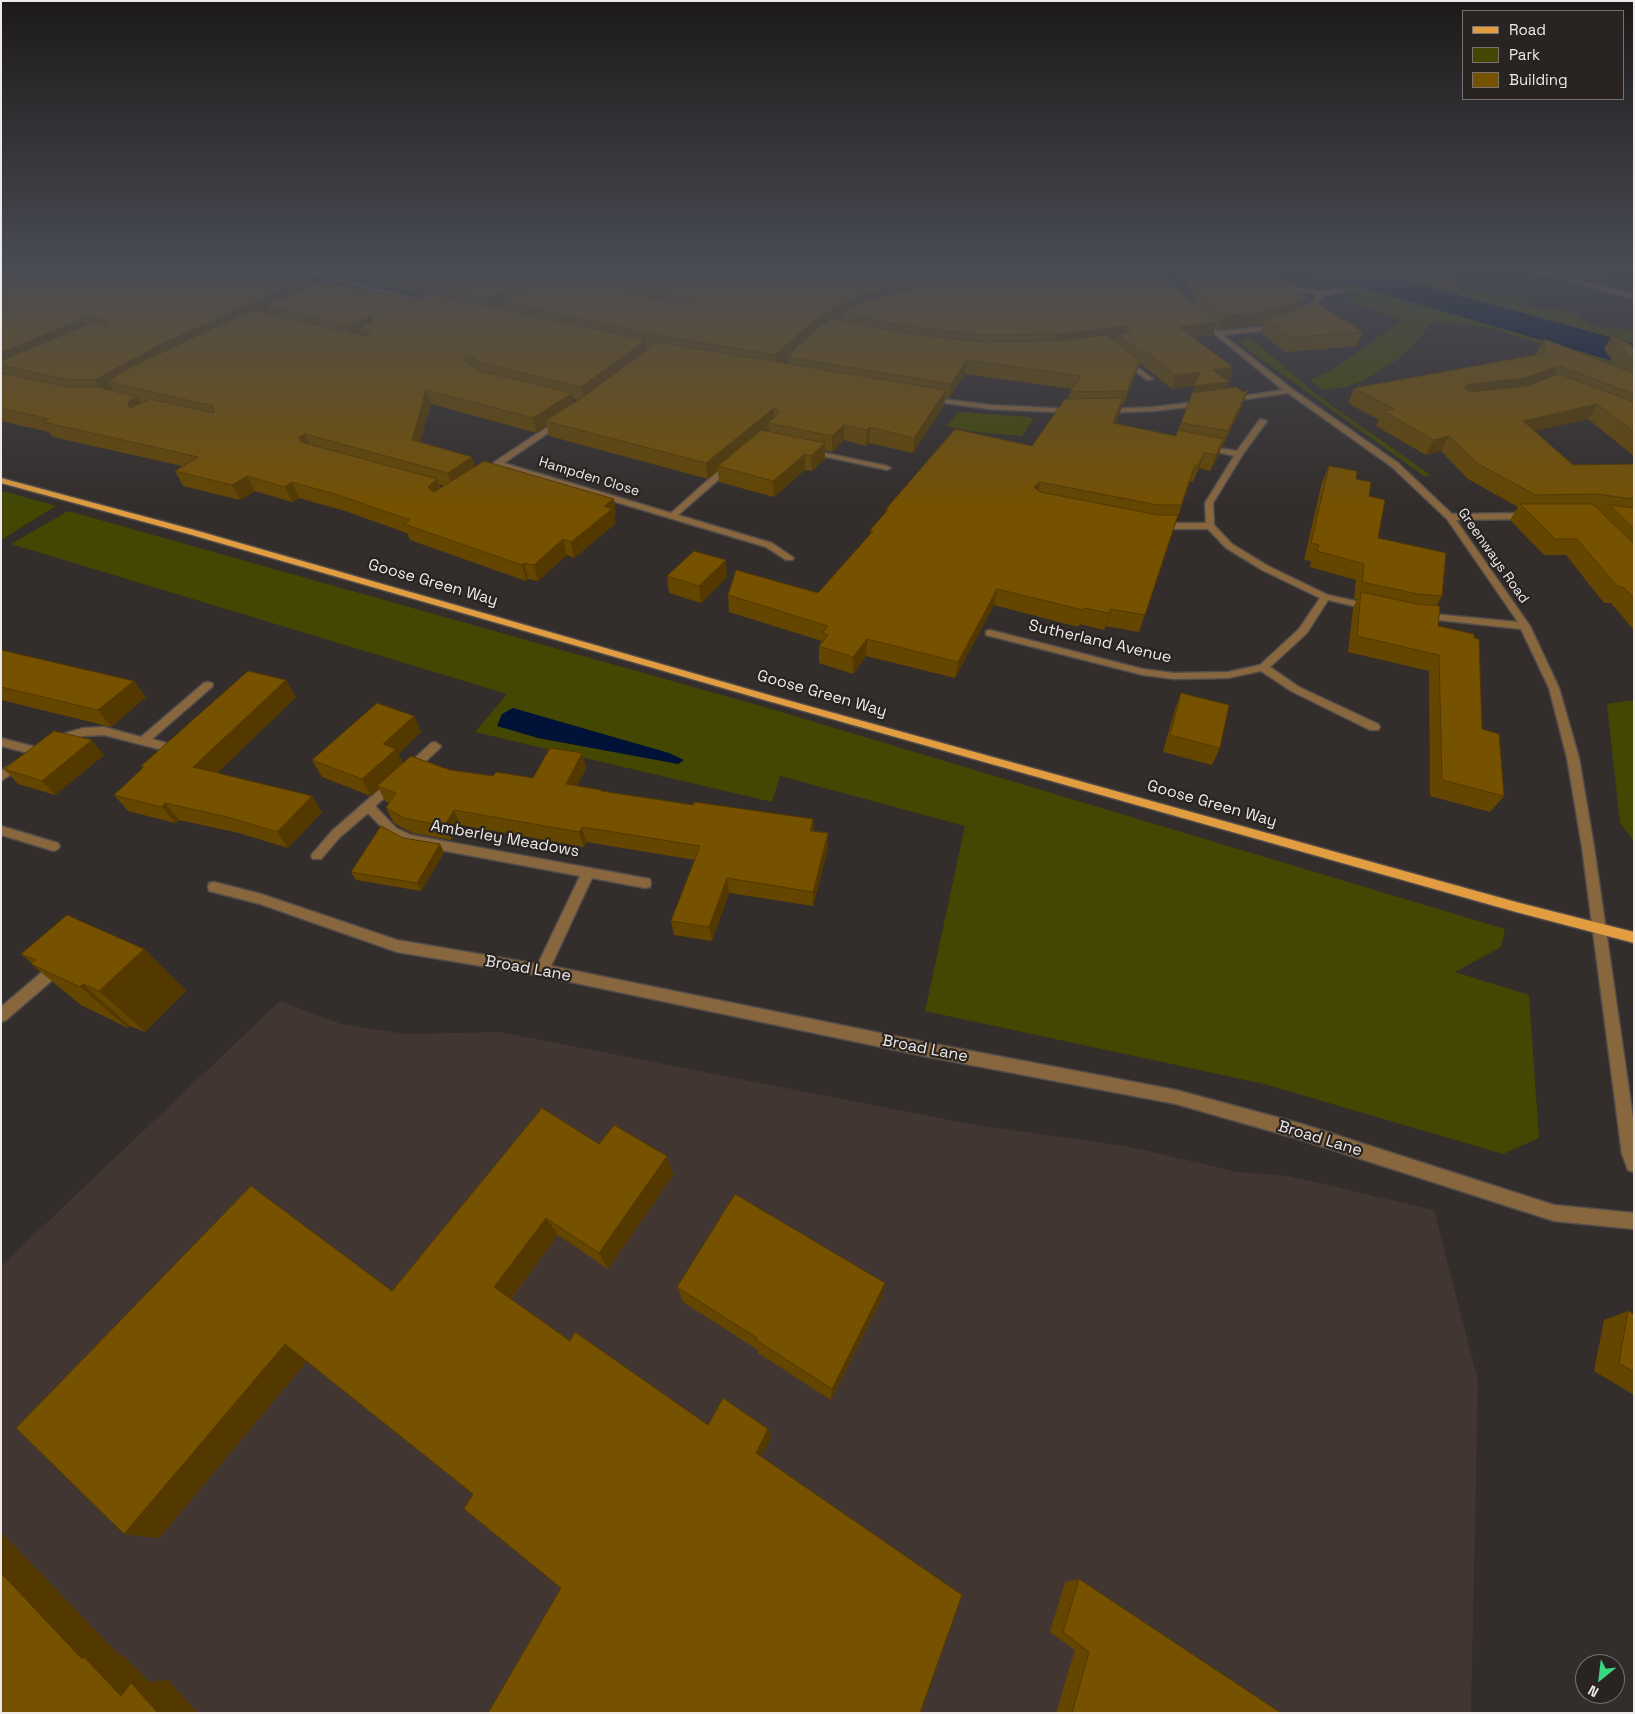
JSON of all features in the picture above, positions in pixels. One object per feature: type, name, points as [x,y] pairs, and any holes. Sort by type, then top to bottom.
[{"type":"main road","name":"Goose Green Way","points":[[1,480],[188,530],[772,699],[1634,938]]},
{"type":"street","name":"Greenways Road","points":[[1241,351],[1290,391],[1394,465],[1450,517],[1525,626],[1554,688],[1573,758],[1599,929]]},
{"type":"street","points":[[1121,358],[1149,379]]},
{"type":"street","points":[[1124,371],[1136,370]]},
{"type":"street","points":[[1225,401],[1290,391]]},
{"type":"street","points":[[921,398],[990,407],[1079,411]]},
{"type":"street","points":[[1098,411],[1154,409],[1208,403]]},
{"type":"street","name":"Hampden Close","points":[[483,474],[569,416]]},
{"type":"street","points":[[1263,421],[1239,454],[1209,503],[1210,526],[1228,546],[1265,568],[1325,597],[1380,609]]},
{"type":"street","points":[[1201,447],[1239,454]]},
{"type":"street","points":[[799,448],[887,468]]},
{"type":"street","points":[[672,516],[738,459]]},
{"type":"street","name":"Hampden Close","points":[[498,464],[769,546],[789,558]]},
{"type":"street","points":[[1450,517],[1539,515]]},
{"type":"street","points":[[1144,524],[1153,526],[1210,526]]},
{"type":"street","name":"Sutherland Avenue","points":[[990,633],[1142,672],[1174,676],[1228,675],[1263,667],[1303,631],[1325,597]]},
{"type":"street","points":[[1418,616],[1525,626]]},
{"type":"street","points":[[1263,667],[1295,689],[1374,727]]},
{"type":"street","points":[[143,741],[208,685]]},
{"type":"street","points":[[1,778],[35,751],[59,739],[83,732],[104,731],[166,747]]},
{"type":"street","points":[[1,742],[35,751]]},
{"type":"street","points":[[317,856],[336,834],[435,746]]},
{"type":"street","name":"Amberley Meadows","points":[[369,806],[392,831],[408,839],[645,883]]},
{"type":"street","points":[[1,830],[54,846]]},
{"type":"street","name":"Amberley Meadows","points":[[542,970],[588,872]]},
{"type":"street","name":"Broad Lane","points":[[214,886],[261,899],[397,946],[542,970],[924,1049],[1176,1097],[1302,1132],[1554,1214],[1634,1221]]},
{"type":"street","points":[[1599,929],[1630,1154],[1634,1164]]},
{"type":"street","points":[[1,1016],[67,959]]},
{"type":"shaded area","points":[[280,1001],[341,1024],[406,1034],[500,1032],[975,1125],[1126,1146],[1238,1172],[1289,1176],[1434,1210],[1478,1381],[1471,1713],[1,1713],[1,1266]]},
{"type":"green space","points":[[1250,351],[1266,351],[1314,393],[1432,476],[1424,476]]},
{"type":"green space","points":[[1359,351],[1406,351],[1398,359],[1363,381],[1344,387],[1322,390],[1310,380],[1335,368]]},
{"type":"green space","points":[[1560,351],[1613,351],[1634,357],[1634,372],[1592,362]]},
{"type":"green space","points":[[1623,351],[1634,351],[1634,354]]},
{"type":"green space","points":[[959,412],[1029,417],[1033,419],[1022,436],[977,432],[946,426]]},
{"type":"green space","points":[[1,491],[3,491],[56,506],[1,540]]},
{"type":"green space","points":[[68,511],[768,708],[1505,929],[1501,947],[1455,972],[1529,995],[1539,1138],[1503,1154],[1264,1084],[925,1011],[965,826],[780,776],[772,802],[475,732],[507,694],[11,544]]},
{"type":"green space","points":[[1634,701],[1634,841],[1620,823],[1607,704]]},
{"type":"water","points":[[513,708],[669,753],[684,760],[678,764],[538,738],[497,726],[502,714]]},
{"type":"building","points":[[25,351],[148,351],[95,380],[69,380],[1,365],[1,361]]},
{"type":"building","points":[[166,351],[631,351],[581,387],[485,364],[471,357],[465,358],[465,362],[480,371],[572,393],[533,418],[426,390],[412,440],[472,457],[448,473],[305,434],[299,437],[301,442],[437,479],[428,487],[434,492],[484,461],[614,499],[604,506],[612,509],[571,542],[563,539],[534,565],[524,563],[522,565],[404,524],[410,520],[338,495],[292,482],[285,487],[247,476],[232,485],[175,471],[198,457],[43,422],[49,419],[1,408],[1,373],[68,387],[97,387],[137,397],[129,401],[128,406],[130,408],[150,399],[214,413],[213,406],[108,382],[125,370]]},
{"type":"building","points":[[645,351],[711,351],[946,390],[914,438],[870,427],[867,430],[844,425],[832,436],[768,423],[779,413],[774,408],[706,463],[545,421],[586,395]]},
{"type":"building","points":[[751,351],[780,351],[775,355]]},
{"type":"building","points":[[793,351],[1128,351],[1140,360],[1127,391],[1070,392],[1081,376],[967,360],[951,384],[787,357]]},
{"type":"building","points":[[1145,351],[1211,351],[1233,367],[1213,370],[1229,382],[1194,386],[1200,372],[1175,375]]},
{"type":"building","points":[[1546,351],[1576,351],[1634,373],[1634,394],[1559,366],[1524,378],[1470,384],[1464,387],[1470,392],[1526,386],[1559,374],[1634,402],[1634,432],[1597,404],[1523,421],[1573,465],[1634,464],[1634,499],[1596,494],[1535,495],[1477,463],[1449,436],[1434,440],[1383,411],[1394,409],[1354,388],[1546,353]]},
{"type":"building","points":[[1625,351],[1634,351],[1634,362]]},
{"type":"building","points":[[1237,387],[1243,392],[1248,390],[1228,431],[1181,423],[1192,393]]},
{"type":"building","points":[[1123,398],[1113,423],[1176,436],[1178,430],[1224,439],[1216,455],[1204,453],[1198,466],[1195,465],[1181,505],[1158,505],[1040,482],[1034,487],[1040,492],[1158,515],[1178,515],[1145,615],[1111,609],[1109,613],[1084,608],[1083,610],[997,589],[958,662],[867,639],[853,657],[819,646],[828,635],[822,633],[828,626],[728,595],[736,570],[818,593],[873,531],[870,530],[888,510],[886,509],[955,429],[1032,446],[1065,399]]},
{"type":"building","points":[[761,430],[825,443],[811,456],[805,454],[773,481],[718,466]]},
{"type":"building","points":[[1329,466],[1357,471],[1356,479],[1371,482],[1369,496],[1385,500],[1378,538],[1446,553],[1442,596],[1418,594],[1362,582],[1364,564],[1317,551],[1319,545],[1311,543]]},
{"type":"building","points":[[1520,504],[1593,504],[1634,544],[1634,598],[1623,587],[1617,586],[1577,539],[1555,539]]},
{"type":"building","points":[[1610,505],[1634,508],[1634,529]]},
{"type":"building","points":[[694,551],[726,560],[699,586],[667,576]]},
{"type":"building","points":[[1361,592],[1417,604],[1440,606],[1438,626],[1474,634],[1474,638],[1479,639],[1482,729],[1499,734],[1504,796],[1442,780],[1439,655],[1357,636]]},
{"type":"building","points":[[1,650],[134,681],[98,710],[1,687]]},
{"type":"building","points":[[248,671],[286,680],[193,767],[312,796],[277,832],[227,817],[165,803],[162,807],[114,795],[144,767],[141,766]]},
{"type":"building","points":[[1181,693],[1229,705],[1220,748],[1170,735]]},
{"type":"building","points":[[377,703],[414,716],[383,744],[396,749],[362,779],[312,760]]},
{"type":"building","points":[[54,731],[92,740],[42,781],[4,769]]},
{"type":"building","points":[[550,748],[582,753],[566,784],[693,805],[694,802],[813,819],[810,831],[828,833],[813,892],[727,878],[709,927],[671,921],[700,846],[582,827],[579,832],[454,810],[444,826],[404,818],[386,808],[396,793],[377,786],[411,756],[450,770],[493,776],[496,772],[533,778]]},
{"type":"building","points":[[381,826],[403,838],[440,844],[417,883],[351,872]]},
{"type":"building","points":[[67,915],[144,949],[99,991],[83,984],[80,987],[31,964],[36,960],[21,954]]},
{"type":"building","points":[[542,1108],[599,1144],[614,1125],[667,1156],[599,1253],[546,1218],[494,1287],[570,1341],[575,1332],[708,1425],[723,1398],[768,1429],[756,1453],[962,1595],[920,1713],[488,1713],[561,1588],[464,1509],[473,1494],[285,1344],[124,1534],[16,1428],[251,1186],[392,1291]]},
{"type":"building","points":[[735,1194],[885,1283],[832,1389],[677,1287]]},
{"type":"building","points":[[1628,1311],[1634,1314],[1634,1372],[1619,1363]]},
{"type":"building","points":[[1,1573],[82,1659],[84,1657],[121,1696],[131,1683],[158,1713],[1,1713]]},
{"type":"building","points":[[1079,1579],[1281,1713],[1072,1713],[1089,1652],[1063,1632]]},
{"type":"waterway","points":[[1617,351],[1634,356]]}]
